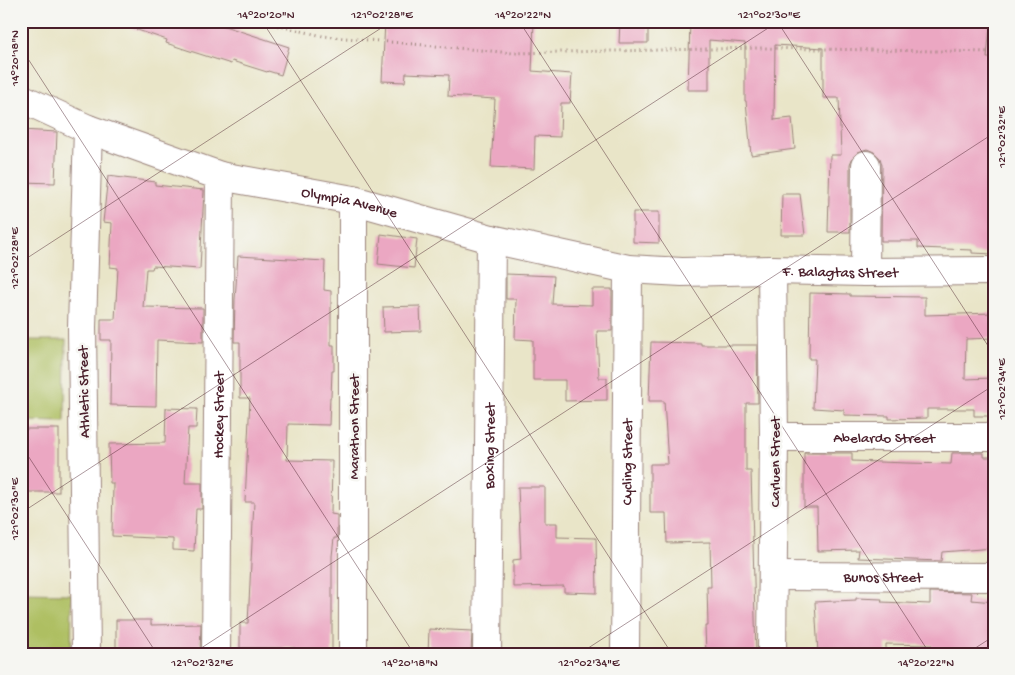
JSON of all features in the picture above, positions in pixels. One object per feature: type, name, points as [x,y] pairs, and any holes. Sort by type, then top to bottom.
[{"type":"street","name":"Olympia Avenue","points":[[21,98],[88,129],[220,176],[353,200],[491,239],[628,269],[687,271]]},
{"type":"street","name":"Athletic Street","points":[[86,654],[82,327],[88,129]]},
{"type":"street","points":[[865,272],[866,165]]},
{"type":"street","name":"Hockey Street","points":[[216,654],[220,176]]},
{"type":"street","name":"Marathon Street","points":[[353,200],[353,654]]},
{"type":"street","name":"Boxing Street","points":[[487,654],[491,239]]},
{"type":"street","name":"Cycling Street","points":[[625,654],[628,269]]},
{"type":"street","name":"Carluen Street","points":[[772,270],[774,437],[772,654]]},
{"type":"street","name":"F. Balagtas Street","points":[[687,271],[994,271]]},
{"type":"street","name":"Abelardo Street","points":[[774,437],[994,437]]},
{"type":"street","name":"Bunos Street","points":[[774,576],[994,577]]},
{"type":"path","points":[[258,21],[323,36],[513,53],[761,48],[994,52]]},
{"type":"green space","points":[[24,340],[66,340],[65,422],[24,421]]},
{"type":"green space","points":[[21,593],[72,594],[71,654],[21,654]]},
{"type":"building","points":[[121,21],[209,21],[289,47],[281,75],[232,61],[231,64],[166,43],[167,40],[120,24]]},
{"type":"building","points":[[385,21],[534,21],[532,71],[572,74],[570,103],[561,103],[560,137],[535,136],[534,169],[491,167],[495,99],[448,96],[449,75],[406,73],[405,82],[382,81]]},
{"type":"building","points":[[620,21],[648,21],[648,43],[619,43]]},
{"type":"building","points":[[690,21],[923,21],[990,25],[987,58],[994,58],[994,254],[972,253],[972,250],[918,248],[918,241],[881,241],[882,165],[880,158],[874,152],[867,149],[858,152],[850,164],[850,232],[828,232],[830,155],[841,155],[839,98],[823,98],[823,48],[775,45],[774,120],[792,118],[795,149],[751,155],[745,101],[745,43],[709,40],[709,90],[688,90]]},
{"type":"building","points":[[21,130],[57,132],[55,183],[21,182]]},
{"type":"building","points":[[108,176],[155,182],[155,185],[204,190],[200,269],[153,266],[152,269],[146,269],[143,307],[203,308],[203,342],[157,340],[156,406],[110,405],[111,340],[101,340],[101,319],[115,319],[118,268],[110,267],[112,223],[103,222]]},
{"type":"building","points":[[782,194],[800,194],[805,235],[781,235]]},
{"type":"building","points":[[633,212],[659,212],[659,243],[633,242]]},
{"type":"building","points":[[381,234],[417,239],[414,268],[378,264]]},
{"type":"building","points":[[238,256],[325,261],[324,290],[331,291],[331,345],[334,345],[334,371],[332,371],[329,425],[288,424],[287,460],[332,461],[331,514],[337,515],[337,538],[334,538],[332,556],[332,654],[295,654],[295,648],[240,648],[240,623],[248,623],[254,502],[245,502],[250,398],[240,398],[240,342],[234,342]]},
{"type":"building","points":[[506,274],[554,276],[552,304],[592,305],[592,289],[612,289],[612,331],[597,331],[599,378],[607,378],[607,400],[565,401],[565,380],[533,380],[533,340],[515,339],[516,299],[506,299]]},
{"type":"building","points":[[810,293],[850,294],[850,296],[925,297],[925,315],[994,313],[994,338],[966,339],[965,379],[994,378],[994,416],[974,416],[974,409],[927,409],[927,418],[889,419],[889,416],[844,415],[844,410],[813,408],[815,359],[809,359]]},
{"type":"building","points":[[420,306],[421,331],[384,332],[383,307]]},
{"type":"building","points":[[651,342],[701,343],[701,345],[757,345],[758,403],[746,403],[746,471],[751,471],[756,654],[706,654],[705,626],[708,626],[707,587],[711,587],[710,542],[667,543],[666,513],[650,513],[650,464],[668,464],[664,401],[649,401]]},
{"type":"building","points":[[166,408],[197,409],[196,428],[188,428],[185,483],[202,483],[202,509],[196,509],[194,551],[173,550],[173,539],[112,536],[113,483],[110,483],[109,444],[165,443]]},
{"type":"building","points":[[21,429],[59,429],[59,492],[21,492]]},
{"type":"building","points":[[804,453],[852,453],[852,461],[951,464],[952,453],[984,453],[984,457],[994,457],[994,548],[942,552],[941,561],[858,558],[859,550],[818,551],[817,507],[804,507]]},
{"type":"building","points":[[518,487],[545,487],[545,523],[557,523],[557,537],[596,538],[597,593],[564,592],[564,586],[513,587],[513,560],[521,559]]},
{"type":"building","points":[[930,592],[972,593],[971,600],[994,602],[994,654],[931,654],[932,645],[886,644],[886,654],[818,654],[815,602],[856,600],[856,598],[882,599],[881,602],[930,604]]},
{"type":"building","points":[[116,620],[151,620],[151,625],[201,624],[200,654],[164,654],[164,651],[116,651]]},
{"type":"building","points":[[429,629],[472,631],[471,654],[428,654]]}]
